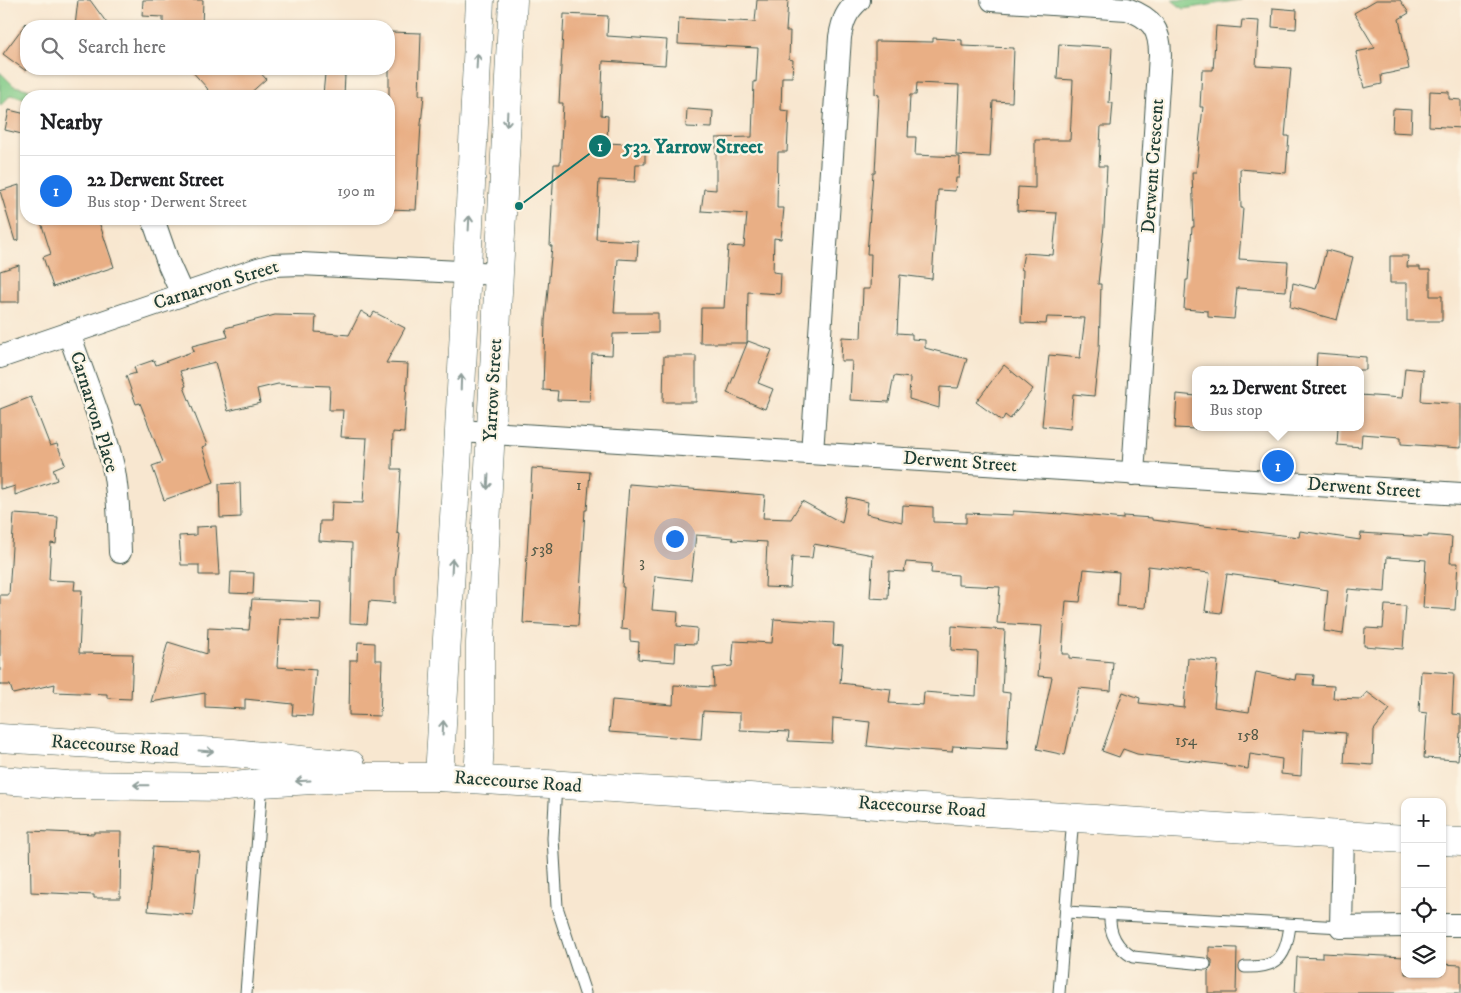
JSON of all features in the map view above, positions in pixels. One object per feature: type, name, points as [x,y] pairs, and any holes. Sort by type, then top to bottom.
[{"type":"street","name":"Yarrow Street","points":[[439,777],[459,431],[480,0]]},
{"type":"street","name":"Yarrow Street","points":[[478,779],[480,643],[513,0]]},
{"type":"street","points":[[812,453],[840,37],[843,22],[849,9],[859,0]]},
{"type":"street","name":"Derwent Crescent","points":[[992,0],[1127,9],[1140,14],[1157,31],[1160,42],[1160,56],[1133,474]]},
{"type":"street","points":[[155,225],[169,265],[182,294]]},
{"type":"street","name":"Carnarvon Street","points":[[0,357],[182,294],[258,269],[280,264],[499,274]]},
{"type":"street","name":"Carnarvon Place","points":[[69,333],[107,443],[114,473],[118,505],[120,552]]},
{"type":"street","name":"Derwent Street","points":[[459,431],[1461,494]]},
{"type":"street","name":"Racecourse Road","points":[[0,738],[233,753],[361,766],[439,777]]},
{"type":"street","name":"Racecourse Road","points":[[0,780],[68,785],[226,786],[363,778],[439,777],[1401,839]]},
{"type":"street","points":[[1343,835],[1340,927],[1401,926]]},
{"type":"street","points":[[1446,841],[1461,842]]},
{"type":"street","points":[[1446,925],[1461,924]]},
{"type":"lane","points":[[246,993],[262,783]]},
{"type":"lane","points":[[556,784],[553,838],[556,908],[586,993]]},
{"type":"lane","points":[[1059,993],[1073,817]]},
{"type":"lane","points":[[1066,912],[1340,927]]},
{"type":"lane","points":[[1110,915],[1110,924],[1114,938],[1125,953],[1133,957],[1205,964]]},
{"type":"lane","points":[[1245,967],[1256,968],[1266,966],[1278,960],[1287,945],[1290,925]]},
{"type":"green space","points":[[1172,0],[1241,0],[1183,9]]},
{"type":"green space","points":[[0,72],[14,86],[32,90],[20,90],[20,97],[11,95],[0,106]]},
{"type":"building","points":[[78,0],[90,0],[105,20],[76,20]]},
{"type":"building","points":[[143,0],[203,0],[202,20],[163,20],[163,17],[142,16]]},
{"type":"building","points":[[757,0],[788,0],[786,31],[790,31],[789,59],[793,60],[792,77],[782,77],[781,110],[789,111],[787,152],[778,152],[777,208],[784,208],[781,239],[774,238],[773,272],[781,273],[780,294],[748,292],[747,343],[700,343],[701,308],[724,308],[728,246],[744,247],[747,214],[701,211],[704,189],[716,190],[716,138],[752,137],[754,81],[756,82],[758,48],[678,44],[679,18],[755,22]]},
{"type":"building","points":[[1376,0],[1400,0],[1409,13],[1399,19],[1409,69],[1381,75],[1382,84],[1364,88],[1356,52],[1375,48],[1354,13]]},
{"type":"building","points":[[1273,8],[1297,10],[1296,29],[1272,27]]},
{"type":"building","points":[[564,14],[608,16],[607,36],[667,40],[665,65],[603,61],[601,115],[608,116],[607,143],[645,145],[645,164],[636,164],[635,182],[599,180],[596,239],[638,241],[637,260],[618,259],[614,313],[658,313],[658,333],[613,334],[612,355],[592,354],[590,401],[557,400],[558,391],[543,390],[545,321],[552,246],[550,246],[554,164],[560,164],[563,103],[559,103]]},
{"type":"building","points":[[1242,20],[1259,21],[1256,66],[1291,68],[1285,136],[1289,136],[1286,173],[1240,169],[1241,208],[1243,208],[1239,259],[1288,262],[1286,291],[1237,288],[1234,319],[1208,317],[1208,311],[1184,309],[1192,227],[1194,227],[1192,172],[1196,172],[1203,107],[1200,107],[1202,70],[1213,70],[1216,26],[1241,28]]},
{"type":"building","points":[[20,31],[20,67],[3,54]]},
{"type":"building","points":[[395,32],[421,33],[419,95],[424,95],[416,210],[395,209],[395,90],[389,90],[389,75],[395,75]]},
{"type":"building","points":[[933,38],[962,40],[962,46],[1014,48],[1012,102],[993,101],[990,157],[956,155],[959,85],[917,83],[916,95],[910,95],[908,137],[916,137],[915,155],[960,157],[959,178],[956,178],[955,191],[938,190],[932,279],[900,275],[897,333],[912,334],[912,339],[925,340],[925,348],[967,359],[958,388],[940,387],[939,408],[909,399],[910,378],[894,376],[889,402],[850,400],[852,361],[841,361],[842,337],[861,338],[863,289],[870,289],[871,254],[867,254],[873,173],[875,173],[879,95],[875,94],[875,41],[933,42]]},
{"type":"building","points":[[1059,44],[1112,47],[1109,103],[1113,103],[1111,126],[1101,126],[1099,166],[1107,166],[1104,226],[1098,284],[1101,284],[1099,350],[1094,396],[1073,394],[1070,429],[1042,426],[1049,355],[1080,358],[1085,318],[1047,317],[1046,324],[1021,323],[1023,270],[1021,269],[1024,253],[1053,255],[1057,213],[1017,211],[1018,187],[1035,188],[1035,140],[1070,140],[1073,80],[1057,79]]},
{"type":"building","points":[[195,75],[262,75],[266,79],[254,90],[208,90]]},
{"type":"building","points":[[325,75],[345,75],[344,90],[323,90]]},
{"type":"building","points":[[1430,91],[1449,92],[1449,99],[1461,100],[1461,128],[1429,126]]},
{"type":"building","points":[[687,109],[713,111],[712,128],[686,127]]},
{"type":"building","points":[[1393,109],[1412,110],[1411,133],[1392,132]]},
{"type":"building","points":[[9,110],[20,113],[20,134],[5,130]]},
{"type":"building","points":[[19,185],[19,240],[15,241],[0,191]]},
{"type":"building","points":[[42,225],[100,225],[114,267],[53,287],[43,257],[51,254]]},
{"type":"building","points":[[1326,250],[1353,257],[1337,320],[1290,307],[1293,283],[1316,289]]},
{"type":"building","points":[[1390,256],[1408,256],[1407,267],[1420,267],[1420,270],[1430,270],[1430,296],[1442,296],[1442,321],[1407,321],[1407,283],[1390,283]]},
{"type":"building","points":[[19,265],[19,302],[0,302],[0,271]]},
{"type":"building","points":[[361,311],[371,317],[374,312],[405,328],[386,363],[408,364],[404,433],[393,432],[392,469],[401,469],[397,533],[400,534],[395,578],[395,603],[369,601],[367,624],[350,623],[352,543],[319,541],[320,521],[331,521],[332,502],[363,503],[367,438],[341,437],[343,410],[329,410],[330,386],[278,384],[257,389],[260,403],[228,411],[215,362],[180,371],[186,386],[184,387],[207,445],[202,447],[214,482],[164,500],[152,466],[163,462],[140,403],[136,404],[126,376],[136,373],[134,367],[154,360],[156,365],[194,351],[192,346],[228,337],[225,328],[275,315],[316,316],[315,332],[349,335]]},
{"type":"building","points":[[748,341],[772,350],[758,383],[773,389],[765,409],[727,393]]},
{"type":"building","points":[[1317,353],[1366,357],[1366,370],[1364,370],[1364,366],[1316,366]]},
{"type":"building","points":[[664,356],[696,356],[696,402],[663,402]]},
{"type":"building","points":[[1004,365],[1033,389],[1010,419],[1005,415],[1002,421],[976,402]]},
{"type":"building","points":[[1405,368],[1423,370],[1421,401],[1461,404],[1461,448],[1401,444],[1401,437],[1362,434],[1361,447],[1337,445],[1338,431],[1364,431],[1364,395],[1402,398]]},
{"type":"building","points":[[1177,394],[1192,396],[1192,429],[1175,428]]},
{"type":"building","points":[[31,397],[50,446],[57,444],[65,464],[53,469],[57,480],[15,495],[15,486],[0,489],[0,409]]},
{"type":"building","points":[[532,468],[590,472],[587,510],[585,510],[578,626],[523,623]]},
{"type":"building","points":[[240,483],[241,517],[220,518],[219,484]]},
{"type":"building","points":[[629,484],[765,495],[763,518],[791,519],[802,501],[842,523],[847,497],[868,502],[866,514],[902,522],[903,505],[933,507],[933,522],[966,523],[966,513],[1013,515],[1013,511],[1062,513],[1123,519],[1123,516],[1152,518],[1152,520],[1299,537],[1300,531],[1360,540],[1361,533],[1452,537],[1450,563],[1458,563],[1455,610],[1423,608],[1426,560],[1387,557],[1385,592],[1348,589],[1343,634],[1324,631],[1328,590],[1227,574],[1221,613],[1205,611],[1210,573],[1148,566],[1145,608],[1117,606],[1119,572],[1084,569],[1080,602],[1066,601],[1062,654],[1069,654],[1069,658],[1113,662],[1111,691],[1079,688],[1065,755],[1037,749],[1052,677],[1038,676],[1042,626],[997,623],[1000,587],[958,585],[958,575],[931,573],[932,564],[906,562],[904,572],[889,571],[888,599],[870,598],[873,555],[814,544],[812,558],[792,557],[790,588],[765,587],[767,542],[696,535],[691,580],[655,576],[652,610],[678,612],[677,626],[697,628],[696,644],[676,643],[675,662],[638,659],[639,642],[630,641],[630,630],[621,629]]},
{"type":"building","points":[[14,514],[58,517],[56,544],[51,543],[49,580],[75,581],[74,590],[82,590],[79,653],[133,654],[131,699],[107,698],[107,694],[54,692],[55,684],[13,694],[10,685],[0,685],[0,595],[9,595]]},
{"type":"building","points":[[216,526],[219,575],[199,575],[199,565],[181,565],[179,536],[196,535],[196,527]]},
{"type":"building","points":[[231,572],[254,573],[253,594],[230,593]]},
{"type":"building","points":[[252,599],[321,602],[320,621],[280,619],[277,667],[316,670],[312,716],[292,715],[293,704],[245,699],[245,709],[205,707],[205,693],[151,702],[168,642],[207,654],[208,628],[249,630]]},
{"type":"building","points":[[1385,605],[1406,606],[1403,649],[1364,646],[1365,628],[1383,629]]},
{"type":"building","points":[[774,619],[834,623],[833,645],[843,646],[840,683],[891,689],[889,703],[923,705],[924,692],[976,696],[978,652],[951,650],[952,626],[1005,630],[1002,692],[1010,693],[1007,749],[953,746],[952,752],[867,746],[870,722],[833,718],[832,743],[788,741],[789,732],[740,730],[740,713],[703,711],[701,739],[609,732],[612,700],[673,705],[674,685],[714,687],[713,668],[732,666],[734,641],[772,643]]},
{"type":"building","points":[[358,642],[375,643],[375,660],[382,660],[380,716],[349,715],[350,660],[357,660]]},
{"type":"building","points":[[1188,658],[1218,661],[1214,707],[1249,712],[1256,672],[1295,680],[1296,674],[1314,675],[1313,685],[1334,686],[1333,698],[1361,699],[1367,692],[1390,709],[1374,730],[1373,765],[1344,763],[1346,733],[1303,730],[1301,776],[1281,774],[1282,759],[1250,754],[1248,769],[1137,754],[1123,749],[1119,757],[1102,751],[1123,692],[1140,698],[1139,703],[1184,708]]},
{"type":"building","points":[[1421,671],[1454,673],[1452,714],[1461,715],[1458,760],[1424,758],[1427,713],[1419,712]]},
{"type":"building","points":[[30,831],[94,834],[94,832],[121,832],[120,898],[94,898],[94,895],[31,892]]},
{"type":"building","points":[[153,847],[199,851],[193,915],[148,911]]},
{"type":"building","points":[[1209,947],[1237,948],[1236,993],[1208,993],[1208,971],[1212,964],[1212,960],[1209,958]]},
{"type":"building","points":[[1322,953],[1401,957],[1401,978],[1446,978],[1446,964],[1461,965],[1461,993],[1295,993],[1297,957],[1322,958]]},
{"type":"place","name":"532 Yarrow Street","points":[[519,206]]},
{"type":"place","name":"22 Derwent Street","points":[[1278,466]]}]
